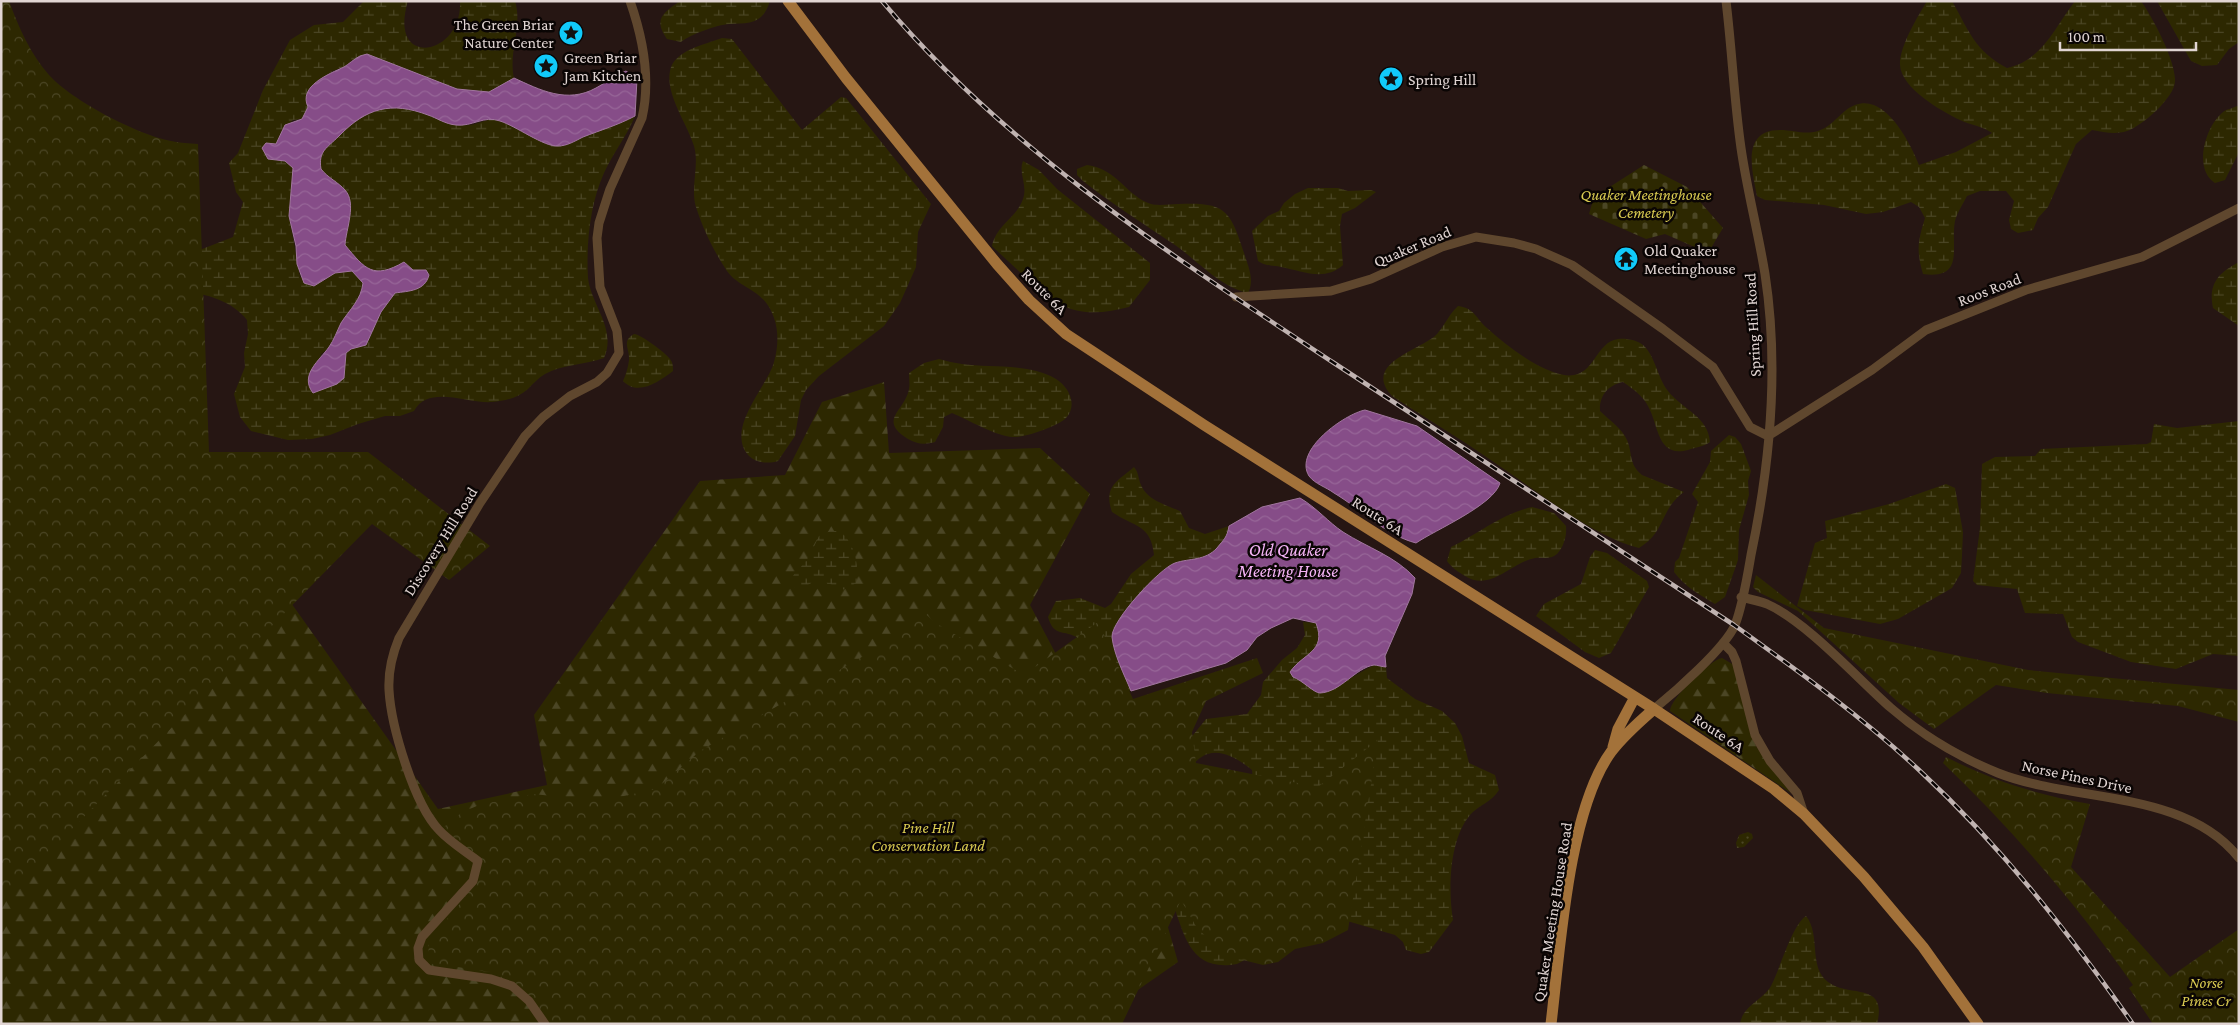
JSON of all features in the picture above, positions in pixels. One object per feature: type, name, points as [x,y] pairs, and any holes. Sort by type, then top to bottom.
[{"type":"main road","name":"Route 6A","points":[[788,1],[846,78],[997,264],[1029,300],[1066,334],[1146,388],[1654,708],[1755,775],[1804,814],[1864,877],[1923,947],[1978,1024]]},
{"type":"main road","name":"Quaker Meeting House Road","points":[[1551,1024],[1567,895],[1579,832],[1589,798],[1612,751],[1618,730],[1635,697]]},
{"type":"main road","name":"Quaker Meeting House Road","points":[[1612,751],[1654,708]]},
{"type":"street","name":"Discovery Hill Road","points":[[545,1024],[529,1001],[512,986],[491,979],[429,970],[419,960],[418,948],[422,937],[473,881],[478,861],[438,830],[413,788],[397,732],[389,691],[389,673],[391,656],[399,638],[480,503],[526,436],[543,417],[570,396],[597,382],[607,373],[619,354],[617,332],[600,287],[597,238],[599,222],[610,189],[639,125],[646,102],[646,77],[640,36],[630,1]]},
{"type":"street","name":"Spring Hill Road","points":[[1654,708],[1723,643],[1734,625],[1758,523],[1768,436],[1770,347],[1765,274],[1738,123],[1726,1]]},
{"type":"street","name":"Roos Road","points":[[1768,436],[1872,370],[1926,330],[2026,290],[2142,257],[2239,208]]},
{"type":"street","name":"Quaker Road","points":[[1236,297],[1331,292],[1371,279],[1442,247],[1476,237],[1514,242],[1536,249],[1572,265],[1713,367],[1750,427],[1768,436]]},
{"type":"street","name":"Norse Pines Drive","points":[[1741,597],[1766,604],[1801,626],[1893,709],[1924,734],[1955,753],[1998,773],[2039,786],[2154,806],[2187,817],[2212,832],[2239,858]]},
{"type":"street","points":[[1723,643],[1734,656],[1753,726],[1761,746],[1797,793],[1804,814]]},
{"type":"green space","points":[[1,1],[9,1],[36,59],[59,85],[106,115],[141,132],[171,141],[198,144],[209,452],[368,452],[490,546],[449,580],[372,524],[1,901]]},
{"type":"green space","points":[[364,1],[408,1],[404,23],[408,38],[416,46],[427,48],[439,43],[450,34],[458,20],[460,1],[515,1],[517,30],[513,59],[514,78],[489,92],[457,89],[406,70],[352,60],[345,67],[332,71],[302,119],[293,120],[282,130],[280,139],[276,144],[269,144],[268,159],[285,161],[293,167],[289,216],[300,277],[324,281],[334,273],[352,271],[363,283],[357,303],[341,324],[329,348],[321,354],[313,393],[328,387],[344,373],[346,353],[351,349],[366,345],[386,302],[395,293],[407,292],[426,270],[413,270],[404,262],[385,270],[377,271],[365,266],[345,245],[350,215],[349,201],[346,194],[342,187],[328,177],[321,169],[320,163],[324,150],[349,127],[358,119],[368,114],[388,108],[411,110],[464,125],[473,125],[490,120],[500,121],[538,140],[558,146],[571,143],[635,116],[599,185],[590,224],[588,278],[605,327],[607,347],[604,358],[552,371],[540,377],[520,395],[502,401],[482,402],[449,397],[429,398],[414,411],[400,416],[385,416],[330,435],[312,439],[288,440],[251,431],[240,417],[234,394],[245,367],[244,353],[248,334],[247,320],[228,304],[212,297],[188,291],[197,251],[233,237],[243,202],[236,192],[229,163],[238,153],[263,90],[290,40],[314,25],[343,22]]},
{"type":"green space","points":[[680,1],[770,1],[764,14],[755,21],[711,28],[681,42],[667,39],[660,21],[669,9]]},
{"type":"green space","points":[[1927,1],[1952,1],[1968,31],[1980,47],[1987,55],[2007,68],[2019,64],[2039,51],[2075,1],[2141,1],[2167,50],[2175,79],[2174,86],[2165,102],[2141,123],[2127,131],[2118,133],[2092,130],[2076,144],[2048,207],[2038,218],[2033,230],[2018,233],[2011,229],[2009,220],[2014,201],[2006,191],[1980,191],[1967,196],[1955,221],[1954,250],[1951,266],[1945,272],[1937,274],[1923,274],[1919,258],[1919,246],[1925,218],[1919,207],[1911,202],[1883,212],[1866,214],[1824,205],[1765,200],[1757,196],[1752,164],[1754,144],[1759,137],[1768,132],[1780,130],[1818,131],[1855,105],[1866,103],[1876,106],[1895,122],[1903,133],[1919,165],[1956,152],[1992,133],[1960,120],[1933,105],[1914,90],[1902,74],[1900,65],[1903,50],[1910,32]]},
{"type":"green space","points":[[2157,1],[2239,1],[2239,42],[2229,49],[2217,65],[2202,66],[2191,61]]},
{"type":"green space","points":[[722,38],[732,39],[802,130],[841,97],[846,98],[931,204],[918,232],[916,267],[900,303],[884,326],[819,376],[806,390],[801,400],[795,436],[778,461],[771,462],[759,461],[749,456],[743,445],[742,433],[744,421],[774,362],[777,340],[776,323],[770,308],[764,300],[730,275],[717,254],[699,217],[694,195],[696,154],[674,99],[669,80],[673,64],[683,53]]},
{"type":"green space","points":[[2239,107],[2239,152],[2225,180],[2215,183],[2208,176],[2204,167],[2204,146],[2213,124],[2219,116],[2226,110]]},
{"type":"green space","points":[[1023,161],[1039,170],[1057,189],[1150,263],[1150,280],[1129,307],[1100,312],[1085,312],[1062,305],[1041,290],[992,246],[994,238],[1016,212],[1023,199]]},
{"type":"green space","points":[[1087,165],[1098,167],[1107,172],[1135,195],[1151,204],[1206,205],[1223,211],[1234,226],[1249,268],[1251,283],[1248,293],[1238,290],[1219,279],[1175,245],[1083,181],[1077,175],[1077,169]]},
{"type":"green space","name":"Quaker Meetinghouse Cemetery","points":[[1644,165],[1687,187],[1723,228],[1708,253],[1665,234],[1646,239],[1589,214],[1594,197]]},
{"type":"green space","points":[[1308,188],[1338,188],[1348,191],[1371,190],[1376,192],[1355,208],[1342,214],[1340,226],[1343,265],[1328,273],[1313,274],[1261,263],[1258,261],[1252,231],[1268,216],[1279,211],[1284,203],[1295,194]]},
{"type":"green space","points":[[2239,262],[2239,326],[2213,308],[2212,292],[2213,286],[2220,275]]},
{"type":"green space","points":[[1458,306],[1472,311],[1483,325],[1527,359],[1553,372],[1567,375],[1577,374],[1585,370],[1609,342],[1618,339],[1628,339],[1643,345],[1654,361],[1661,380],[1668,391],[1700,419],[1705,426],[1710,442],[1688,450],[1678,451],[1670,449],[1660,438],[1646,402],[1634,390],[1623,382],[1613,386],[1603,396],[1600,411],[1625,436],[1633,462],[1638,471],[1642,475],[1684,492],[1676,499],[1659,528],[1648,542],[1639,548],[1606,536],[1589,527],[1482,454],[1392,396],[1384,385],[1384,375],[1389,366],[1437,334]]},
{"type":"green space","points":[[634,334],[647,340],[664,353],[670,359],[673,366],[673,371],[668,375],[642,388],[629,386],[623,381],[629,360],[627,342]]},
{"type":"green space","points":[[105,342],[438,809],[547,785],[534,715],[700,481],[785,475],[822,402],[884,382],[889,453],[1040,448],[1090,494],[1030,605],[1129,792],[1178,962],[1122,1001],[1110,1024],[1,1024],[1,418]]},
{"type":"green space","points":[[939,359],[962,364],[1022,368],[1046,374],[1061,382],[1068,391],[1072,402],[1070,413],[1062,421],[1049,428],[1025,436],[1013,437],[990,431],[952,413],[944,417],[943,427],[935,442],[924,444],[914,442],[899,432],[895,426],[895,415],[907,397],[909,373],[924,363]]},
{"type":"green space","points":[[2239,421],[2239,656],[2213,654],[2176,669],[2131,662],[2078,642],[2072,637],[2063,614],[2025,613],[2017,589],[1977,585],[1973,581],[1980,528],[1982,464],[1995,457],[2035,456],[2041,449],[2147,444],[2151,442],[2154,424],[2177,428]]},
{"type":"green space","points":[[1729,435],[1735,437],[1741,444],[1751,471],[1748,481],[1749,495],[1739,530],[1738,560],[1725,597],[1715,604],[1688,587],[1674,572],[1675,562],[1679,558],[1698,502],[1692,494],[1710,462],[1711,451]]},
{"type":"green space","points":[[1134,467],[1138,473],[1141,485],[1148,495],[1180,511],[1189,528],[1205,534],[1229,526],[1225,538],[1217,548],[1203,557],[1175,563],[1168,567],[1148,584],[1119,619],[1112,637],[1113,644],[1131,691],[1122,689],[1085,643],[1073,635],[1053,628],[1048,617],[1056,601],[1080,598],[1105,608],[1111,604],[1131,574],[1154,555],[1149,537],[1145,532],[1112,512],[1109,496],[1111,490]]},
{"type":"green space","points":[[1946,484],[1955,488],[1963,532],[1961,573],[1952,588],[1898,619],[1880,624],[1805,610],[1797,606],[1815,543],[1827,538],[1825,521],[1889,504]]},
{"type":"green space","points":[[1532,507],[1554,513],[1566,526],[1563,544],[1554,556],[1526,561],[1492,579],[1483,581],[1465,576],[1447,561],[1451,547],[1510,514]]},
{"type":"green space","points":[[830,531],[840,531],[849,541],[855,555],[856,583],[849,588],[841,590],[822,581],[795,588],[792,577],[809,557],[819,536]]},
{"type":"green space","points":[[1595,550],[1607,553],[1647,581],[1649,587],[1611,653],[1599,658],[1585,652],[1536,616],[1544,604],[1581,584],[1590,557]]},
{"type":"green space","points":[[1756,575],[1824,628],[2028,670],[2239,690],[2239,722],[2178,706],[2047,693],[1996,685],[1934,729],[1899,703],[1798,611],[1758,592],[1753,587]]},
{"type":"green space","name":"Pine Hill Conservation Land","points":[[922,610],[934,622],[1024,675],[1098,622],[1133,699],[1257,658],[1263,673],[1206,701],[1192,732],[1196,763],[1318,787],[1378,740],[1348,930],[1323,943],[1295,949],[1278,962],[1263,965],[1227,956],[1197,928],[1181,900],[1122,1024],[549,1024],[510,980],[490,972],[438,964],[431,957],[428,948],[430,940],[463,900],[474,878],[474,866],[469,856],[440,830],[463,812],[479,805],[533,794],[601,801],[656,789],[700,751],[891,640]]},
{"type":"green space","points":[[1303,622],[1316,623],[1319,638],[1315,649],[1294,666],[1293,677],[1303,681],[1314,691],[1329,690],[1374,665],[1386,667],[1387,678],[1415,699],[1442,711],[1455,723],[1462,736],[1469,763],[1495,775],[1499,790],[1493,798],[1470,815],[1463,825],[1454,851],[1452,866],[1451,908],[1453,920],[1429,952],[1421,954],[1406,950],[1403,942],[1395,935],[1330,916],[1237,964],[1222,965],[1210,963],[1200,958],[1193,950],[1182,929],[1173,903],[1253,780],[1252,770],[1226,754],[1220,753],[1201,757],[1191,765],[1181,750],[1206,719],[1247,714],[1261,695],[1263,682],[1282,660],[1297,648],[1305,635]]},
{"type":"green space","points":[[1722,658],[1734,665],[1756,746],[1791,793],[1670,711],[1683,689],[1700,672],[1716,660]]},
{"type":"green space","name":"Norse Pines Cr","points":[[1946,757],[2016,786],[2090,804],[2071,867],[2170,977],[2239,929],[2239,1024],[2153,1024],[2129,988],[2133,985],[2090,926],[2020,842],[1943,763]]},
{"type":"green space","points":[[1748,832],[1752,834],[1753,838],[1744,847],[1737,848],[1736,843],[1739,835]]},
{"type":"green space","points":[[1806,916],[1813,932],[1816,959],[1822,976],[1837,987],[1872,996],[1877,1002],[1879,1011],[1877,1024],[1740,1024],[1745,1012],[1771,986],[1796,928]]},
{"type":"water","points":[[367,54],[457,89],[489,92],[514,78],[554,94],[575,95],[596,88],[626,71],[637,79],[635,116],[571,143],[558,146],[538,140],[500,121],[489,119],[456,125],[402,108],[391,108],[369,113],[349,126],[324,150],[320,163],[321,169],[342,187],[348,195],[351,209],[345,245],[364,266],[370,269],[377,271],[385,270],[404,262],[413,270],[426,270],[429,275],[420,287],[411,291],[395,293],[381,312],[366,345],[351,349],[346,353],[344,378],[337,384],[313,393],[308,380],[312,368],[331,344],[341,323],[358,299],[363,283],[352,271],[335,273],[314,286],[304,283],[297,264],[296,246],[289,216],[293,168],[285,161],[268,159],[262,148],[266,143],[276,144],[285,125],[302,119],[308,107],[307,93],[311,87],[323,77],[344,67],[358,57]]},
{"type":"water","points":[[1365,410],[1417,426],[1500,483],[1487,500],[1476,508],[1416,543],[1394,534],[1344,499],[1314,481],[1309,476],[1306,466],[1308,455],[1314,445],[1324,435],[1346,418]]},
{"type":"water","name":"Old Quaker Meeting House","points":[[1300,498],[1343,532],[1390,558],[1415,578],[1412,594],[1385,656],[1386,667],[1374,665],[1367,667],[1335,689],[1320,693],[1315,691],[1293,677],[1290,672],[1316,646],[1319,633],[1316,623],[1293,618],[1257,637],[1247,650],[1226,663],[1131,691],[1117,658],[1112,637],[1119,619],[1148,584],[1175,563],[1202,557],[1212,552],[1225,538],[1229,526],[1262,507]]},
{"type":"railway","points":[[882,1],[931,55],[983,106],[1095,198],[1213,283],[1734,625],[1875,731],[1949,799],[2006,860],[2059,924],[2133,1024]]},
{"type":"place","name":"The Green Briar Nature Center","points":[[571,33]]},
{"type":"place","name":"Green Briar Jam Kitchen","points":[[546,66]]},
{"type":"place","name":"Spring Hill","points":[[1391,79]]},
{"type":"place","name":"Old Quaker Meetinghouse","points":[[1626,259]]}]
